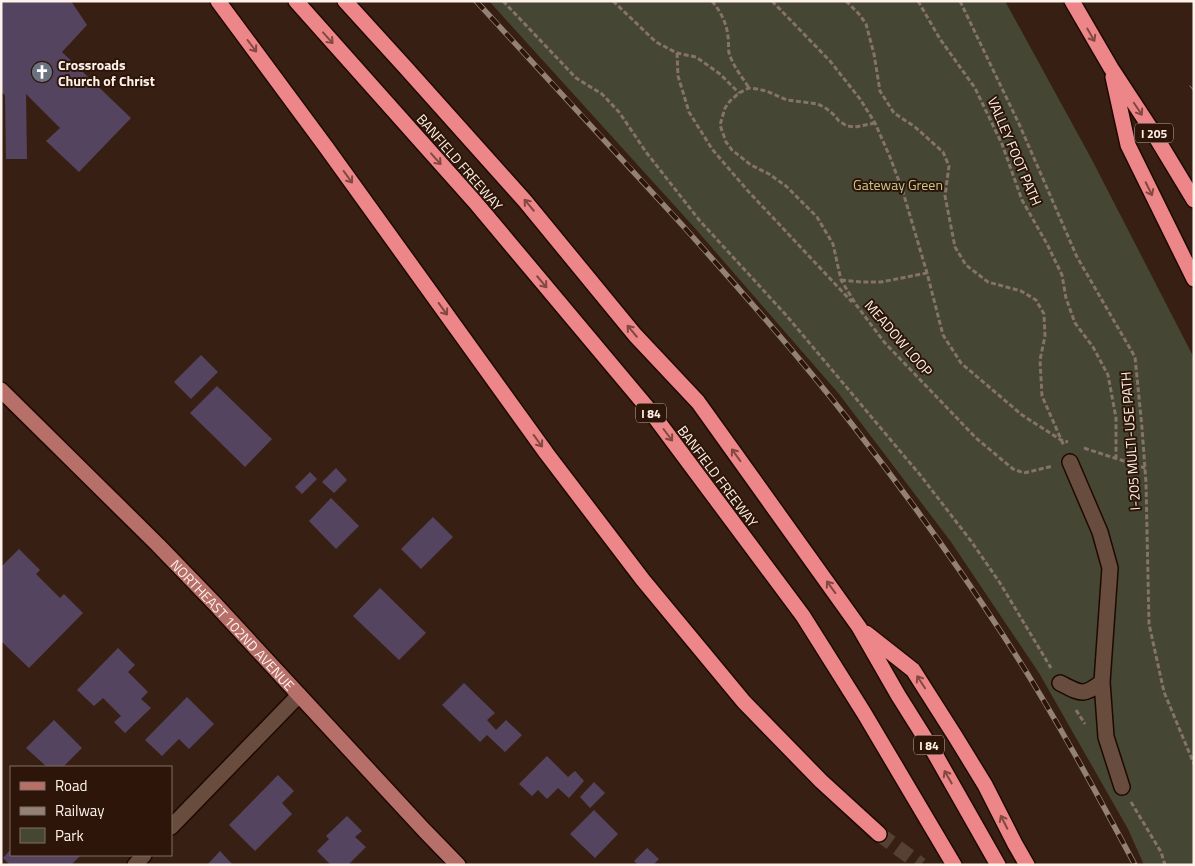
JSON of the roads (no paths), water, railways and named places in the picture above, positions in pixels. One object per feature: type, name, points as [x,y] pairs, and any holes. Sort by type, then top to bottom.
[{"type":"highway","points":[[218,1],[542,446],[643,580],[744,702],[820,781],[879,834]]},
{"type":"highway","name":"BANFIELD FREEWAY","points":[[296,1],[475,202],[651,412],[803,616],[864,713],[954,865]]},
{"type":"highway","name":"BANFIELD FREEWAY","points":[[345,1],[438,102],[525,201],[635,334],[698,402],[859,627],[955,788],[998,865]]},
{"type":"highway","name":"I 205","points":[[1072,1],[1111,68],[1194,200]]},
{"type":"highway","points":[[1111,68],[1128,145],[1194,278]]},
{"type":"highway","points":[[859,627],[913,670],[956,736],[1027,865]]},
{"type":"main road","name":"NORTHEAST 102ND AVENUE","points":[[1,390],[158,544],[458,865]]},
{"type":"street","points":[[1070,462],[1100,532],[1110,568],[1102,682],[1106,737],[1122,787]]},
{"type":"street","points":[[1060,683],[1077,692],[1090,692],[1102,682]]},
{"type":"street","points":[[172,826],[299,695]]},
{"type":"street","points":[[134,865],[143,856]]},
{"type":"tunnel","points":[[879,834],[921,865]]},
{"type":"tram line","points":[[1190,86],[1194,91]]},
{"type":"railway","points":[[476,1],[727,275],[811,373],[871,449],[947,552],[1019,660],[1071,747],[1135,865]]},
{"type":"place","name":"Crossroads Church of Christ","points":[[42,72]]},
{"type":"park label","name":"Gateway Green","points":[[898,184]]}]
